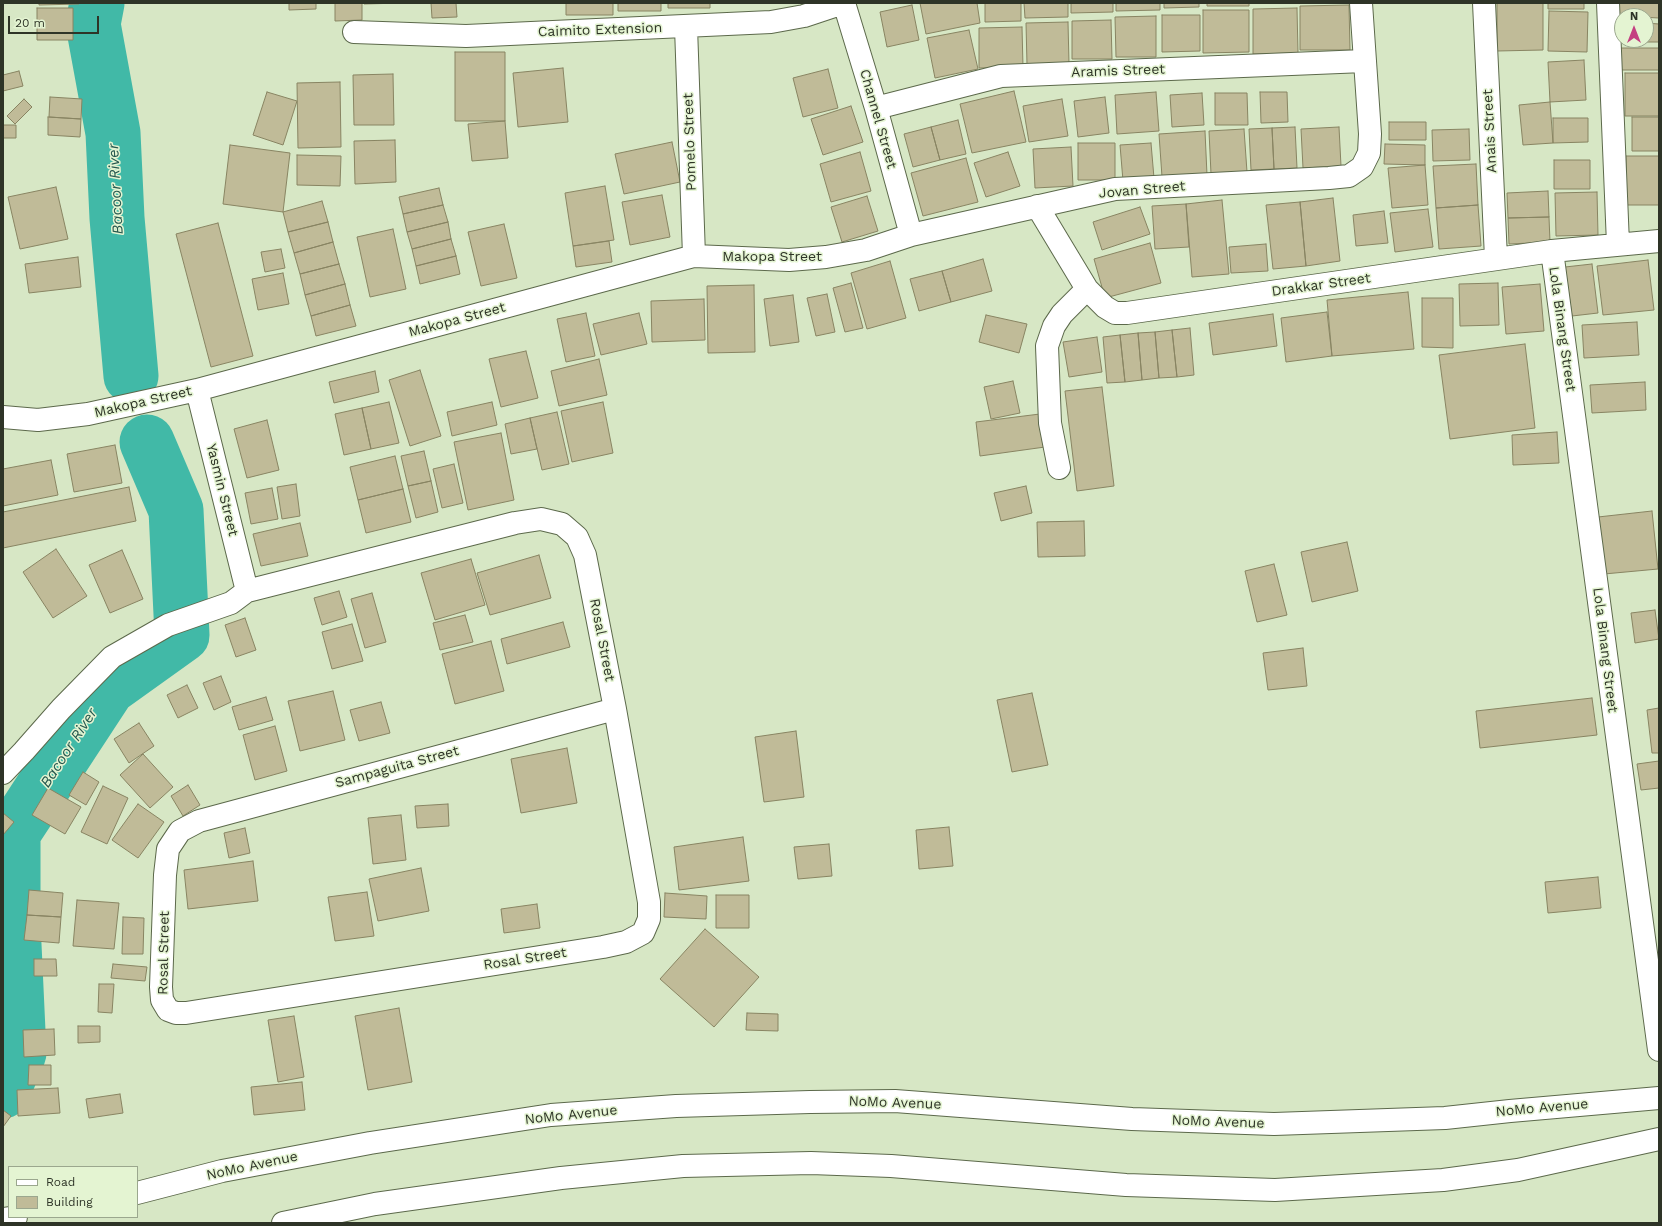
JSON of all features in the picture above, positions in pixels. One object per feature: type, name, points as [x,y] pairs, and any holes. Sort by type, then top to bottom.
[{"type":"street","name":"Caimito Extension","points":[[354,32],[466,36],[771,22],[804,16],[843,3]]},
{"type":"street","name":"Channel Street","points":[[843,3],[876,108],[911,235]]},
{"type":"street","name":"Jovan Street","points":[[911,235],[1115,189],[1349,176],[1362,167],[1369,153],[1370,134],[1361,3]]},
{"type":"street","name":"Anais Street","points":[[1484,3],[1496,258]]},
{"type":"street","points":[[1608,3],[1618,244]]},
{"type":"street","name":"Pomelo Street","points":[[686,27],[694,256]]},
{"type":"street","name":"Aramis Street","points":[[876,108],[1001,76],[1364,61]]},
{"type":"street","name":"Drakkar Street","points":[[1037,206],[1087,289],[1106,307],[1115,313],[1127,313],[1496,258],[1618,244],[1659,241]]},
{"type":"street","name":"Makopa Street","points":[[3,417],[38,420],[88,414],[197,390],[694,256],[789,260],[826,258],[866,250],[911,235]]},
{"type":"street","name":"Lola Binang Street","points":[[1552,251],[1659,1050]]},
{"type":"street","points":[[1059,468],[1050,423],[1047,346],[1054,326],[1062,314],[1087,289]]},
{"type":"street","name":"Yasmin Street","points":[[197,390],[239,597]]},
{"type":"street","name":"Rosal Street","points":[[180,831],[168,849],[165,875],[161,987],[162,1000],[168,1010],[176,1013],[186,1013],[626,942],[643,933],[649,919],[649,902],[615,709],[585,555],[576,537],[562,524],[541,519],[515,523],[239,597]]},
{"type":"street","points":[[3,773],[61,709],[112,657],[168,625],[239,597]]},
{"type":"street","name":"Sampaguita Street","points":[[180,831],[199,821],[615,709]]},
{"type":"street","name":"NoMo Avenue","points":[[138,1193],[222,1171],[370,1143],[551,1115],[676,1106],[895,1101],[1132,1119],[1274,1124],[1445,1118],[1659,1098]]},
{"type":"street","points":[[284,1223],[383,1203],[561,1178],[683,1166],[811,1163],[891,1166],[1126,1185],[1275,1190],[1443,1180],[1510,1171],[1659,1140]]},
{"type":"building","points":[[39,3],[79,3],[79,4],[39,5]]},
{"type":"building","points":[[289,3],[316,3],[316,9],[289,10]]},
{"type":"building","points":[[335,3],[362,3],[362,20],[335,21]]},
{"type":"building","points":[[364,3],[402,3],[364,4]]},
{"type":"building","points":[[431,3],[456,3],[457,17],[432,18]]},
{"type":"building","points":[[566,3],[613,3],[613,15],[566,15]]},
{"type":"building","points":[[618,3],[661,3],[661,11],[618,11]]},
{"type":"building","points":[[668,3],[710,3],[710,8],[668,8]]},
{"type":"building","points":[[920,3],[977,3],[980,23],[926,34]]},
{"type":"building","points":[[985,3],[1021,3],[1021,21],[985,22]]},
{"type":"building","points":[[1024,3],[1068,3],[1068,17],[1025,18]]},
{"type":"building","points":[[1071,3],[1113,3],[1113,12],[1071,13]]},
{"type":"building","points":[[1116,3],[1160,3],[1160,10],[1116,11]]},
{"type":"building","points":[[1164,3],[1199,3],[1199,7],[1164,8]]},
{"type":"building","points":[[1207,3],[1249,3],[1249,6],[1207,6]]},
{"type":"building","points":[[1497,3],[1543,3],[1543,50],[1497,51]]},
{"type":"building","points":[[1548,3],[1584,3],[1584,9],[1548,9]]},
{"type":"building","points":[[1617,3],[1659,3],[1659,18],[1654,18],[1654,8],[1617,8]]},
{"type":"building","points":[[912,5],[919,40],[887,47],[880,12]]},
{"type":"building","points":[[1349,5],[1350,50],[1300,50],[1300,6]]},
{"type":"building","points":[[37,8],[73,8],[73,40],[37,40]]},
{"type":"building","points":[[1297,8],[1298,53],[1253,54],[1253,9]]},
{"type":"building","points":[[1203,10],[1249,10],[1249,52],[1203,53]]},
{"type":"building","points":[[1549,11],[1588,12],[1587,52],[1548,51]]},
{"type":"building","points":[[1162,15],[1200,15],[1200,51],[1162,52]]},
{"type":"building","points":[[1156,16],[1156,57],[1116,57],[1115,17]]},
{"type":"building","points":[[1111,20],[1112,59],[1072,59],[1072,21]]},
{"type":"building","points":[[1068,22],[1069,64],[1027,65],[1026,23]]},
{"type":"building","points":[[1654,24],[1659,24],[1659,42],[1654,42]]},
{"type":"building","points":[[1022,27],[1023,67],[979,68],[979,28]]},
{"type":"building","points":[[969,30],[978,69],[935,78],[927,38]]},
{"type":"building","points":[[1618,48],[1659,48],[1659,70],[1618,70]]},
{"type":"building","points":[[455,52],[505,52],[505,121],[455,121]]},
{"type":"building","points":[[1584,60],[1586,100],[1550,102],[1548,62]]},
{"type":"building","points":[[563,68],[568,122],[518,127],[513,73]]},
{"type":"building","points":[[828,69],[838,108],[803,117],[793,78]]},
{"type":"building","points":[[19,71],[23,86],[3,91],[3,75]]},
{"type":"building","points":[[1625,73],[1659,73],[1659,116],[1625,116]]},
{"type":"building","points":[[393,74],[394,125],[354,125],[353,75]]},
{"type":"building","points":[[340,82],[341,147],[298,148],[297,83]]},
{"type":"building","points":[[1014,91],[1026,142],[972,153],[960,104]]},
{"type":"building","points":[[267,92],[297,101],[283,145],[253,135]]},
{"type":"building","points":[[1156,92],[1159,131],[1117,134],[1115,95]]},
{"type":"building","points":[[1260,92],[1287,92],[1288,122],[1261,123]]},
{"type":"building","points":[[1202,93],[1204,125],[1172,127],[1170,95]]},
{"type":"building","points":[[1215,93],[1247,93],[1248,125],[1215,125]]},
{"type":"building","points":[[50,97],[82,99],[81,119],[49,117]]},
{"type":"building","points":[[1105,97],[1109,133],[1078,137],[1074,101]]},
{"type":"building","points":[[24,99],[32,107],[15,124],[7,116]]},
{"type":"building","points":[[1062,99],[1068,136],[1029,142],[1023,106]]},
{"type":"building","points":[[1550,102],[1553,143],[1523,145],[1519,105]]},
{"type":"building","points":[[851,106],[863,142],[823,155],[811,119]]},
{"type":"building","points":[[48,117],[81,119],[80,137],[48,135]]},
{"type":"building","points":[[1632,117],[1659,117],[1659,151],[1632,151]]},
{"type":"building","points":[[1553,118],[1588,118],[1588,142],[1553,143]]},
{"type":"building","points":[[958,120],[966,154],[940,160],[931,127]]},
{"type":"building","points":[[505,121],[508,158],[472,161],[468,124]]},
{"type":"building","points":[[1389,122],[1426,122],[1426,140],[1389,140]]},
{"type":"building","points":[[3,125],[16,125],[16,138],[3,138]]},
{"type":"building","points":[[931,127],[940,160],[913,167],[904,134]]},
{"type":"building","points":[[1295,127],[1297,168],[1274,169],[1272,128]]},
{"type":"building","points":[[1339,127],[1341,166],[1303,168],[1301,129]]},
{"type":"building","points":[[1272,128],[1274,169],[1251,170],[1249,129]]},
{"type":"building","points":[[1244,129],[1247,172],[1211,174],[1209,131]]},
{"type":"building","points":[[1469,129],[1470,160],[1433,161],[1432,130]]},
{"type":"building","points":[[1205,131],[1207,175],[1162,177],[1159,134]]},
{"type":"building","points":[[395,140],[396,182],[355,184],[354,141]]},
{"type":"building","points":[[672,142],[680,182],[624,194],[615,154]]},
{"type":"building","points":[[1078,143],[1115,143],[1115,180],[1078,180]]},
{"type":"building","points":[[1151,143],[1154,178],[1123,181],[1120,145]]},
{"type":"building","points":[[1385,144],[1425,145],[1425,165],[1384,164]]},
{"type":"building","points":[[230,145],[290,153],[283,212],[223,204]]},
{"type":"building","points":[[1071,147],[1073,186],[1035,188],[1033,149]]},
{"type":"building","points":[[860,152],[871,191],[831,202],[820,164]]},
{"type":"building","points":[[1008,152],[1020,186],[986,197],[974,163]]},
{"type":"building","points":[[297,155],[341,156],[340,186],[297,185]]},
{"type":"building","points":[[1626,156],[1659,156],[1659,205],[1626,205]]},
{"type":"building","points":[[966,158],[978,202],[923,216],[911,173]]},
{"type":"building","points":[[1554,160],[1590,160],[1590,189],[1554,189]]},
{"type":"building","points":[[1476,164],[1478,205],[1436,208],[1433,166]]},
{"type":"building","points":[[1425,165],[1428,205],[1392,208],[1388,168]]},
{"type":"building","points":[[605,186],[614,240],[573,246],[565,193]]},
{"type":"building","points":[[56,187],[68,239],[20,249],[8,197]]},
{"type":"building","points":[[439,188],[443,205],[403,214],[399,197]]},
{"type":"building","points":[[1548,191],[1549,217],[1508,218],[1507,193]]},
{"type":"building","points":[[1597,192],[1598,235],[1556,236],[1555,193]]},
{"type":"building","points":[[662,195],[670,237],[630,245],[622,202]]},
{"type":"building","points":[[867,196],[878,231],[842,242],[831,207]]},
{"type":"building","points":[[1333,198],[1340,261],[1306,266],[1300,202]]},
{"type":"building","points":[[1222,200],[1229,274],[1192,277],[1186,204]]},
{"type":"building","points":[[322,201],[328,222],[288,232],[283,212]]},
{"type":"building","points":[[1300,202],[1306,266],[1273,269],[1266,205]]},
{"type":"building","points":[[1186,204],[1189,247],[1155,249],[1152,206]]},
{"type":"building","points":[[443,205],[448,222],[407,232],[403,214]]},
{"type":"building","points":[[1478,205],[1481,246],[1439,249],[1436,208]]},
{"type":"building","points":[[1140,207],[1150,234],[1102,250],[1093,222]]},
{"type":"building","points":[[1428,209],[1433,247],[1395,252],[1390,213]]},
{"type":"building","points":[[1384,211],[1388,243],[1356,246],[1353,215]]},
{"type":"building","points":[[1549,217],[1550,242],[1509,244],[1508,218]]},
{"type":"building","points":[[328,222],[333,242],[294,253],[288,232]]},
{"type":"building","points":[[448,222],[451,239],[412,249],[407,232]]},
{"type":"building","points":[[218,223],[253,356],[211,367],[176,234]]},
{"type":"building","points":[[504,224],[517,278],[481,286],[468,232]]},
{"type":"building","points":[[393,229],[406,289],[370,297],[357,237]]},
{"type":"building","points":[[451,239],[456,256],[416,266],[412,249]]},
{"type":"building","points":[[609,241],[612,262],[576,267],[573,246]]},
{"type":"building","points":[[333,242],[339,264],[300,274],[294,253]]},
{"type":"building","points":[[1150,243],[1161,283],[1105,298],[1094,259]]},
{"type":"building","points":[[1266,244],[1268,271],[1231,273],[1229,247]]},
{"type":"building","points":[[281,249],[285,268],[265,272],[261,252]]},
{"type":"building","points":[[456,256],[460,274],[420,284],[416,266]]},
{"type":"building","points":[[78,257],[81,287],[29,293],[25,264]]},
{"type":"building","points":[[983,259],[992,291],[951,302],[942,271]]},
{"type":"building","points":[[1648,260],[1654,310],[1603,315],[1597,266]]},
{"type":"building","points":[[890,261],[906,318],[867,329],[851,273]]},
{"type":"building","points":[[339,264],[345,284],[305,295],[300,274]]},
{"type":"building","points":[[1592,264],[1598,313],[1572,316],[1565,267]]},
{"type":"building","points":[[942,271],[951,302],[919,311],[910,279]]},
{"type":"building","points":[[283,273],[289,304],[258,310],[252,279]]},
{"type":"building","points":[[851,283],[863,328],[845,332],[833,288]]},
{"type":"building","points":[[1498,283],[1499,325],[1460,326],[1459,284]]},
{"type":"building","points":[[345,284],[350,305],[311,316],[305,295]]},
{"type":"building","points":[[1540,284],[1544,331],[1506,334],[1502,287]]},
{"type":"building","points":[[754,285],[755,352],[708,353],[707,286]]},
{"type":"building","points":[[1408,292],[1414,349],[1332,356],[1327,300]]},
{"type":"building","points":[[827,294],[835,332],[816,336],[807,298]]},
{"type":"building","points":[[793,295],[799,342],[770,346],[764,299]]},
{"type":"building","points":[[1422,298],[1453,298],[1453,348],[1422,347]]},
{"type":"building","points":[[704,299],[705,340],[652,342],[651,301]]},
{"type":"building","points":[[350,305],[356,326],[316,336],[311,316]]},
{"type":"building","points":[[1327,312],[1332,356],[1286,362],[1281,318]]},
{"type":"building","points":[[586,313],[595,356],[566,362],[557,319]]},
{"type":"building","points":[[639,313],[647,344],[601,355],[593,324]]},
{"type":"building","points":[[1273,314],[1277,346],[1213,355],[1209,323]]},
{"type":"building","points":[[986,315],[1027,324],[1019,353],[979,342]]},
{"type":"building","points":[[1637,322],[1639,355],[1584,358],[1582,325]]},
{"type":"building","points":[[1190,328],[1194,375],[1177,377],[1172,330]]},
{"type":"building","points":[[1172,330],[1177,377],[1159,378],[1155,332]]},
{"type":"building","points":[[1155,332],[1159,378],[1142,380],[1138,333]]},
{"type":"building","points":[[1138,333],[1142,380],[1125,382],[1120,335]]},
{"type":"building","points":[[1120,335],[1125,382],[1107,383],[1103,337]]},
{"type":"building","points":[[1097,337],[1102,372],[1069,377],[1063,342]]},
{"type":"building","points":[[1525,344],[1535,428],[1450,439],[1439,355]]},
{"type":"building","points":[[526,351],[538,398],[501,407],[489,359]]},
{"type":"building","points":[[599,359],[607,395],[559,406],[551,371]]},
{"type":"building","points":[[420,370],[441,436],[410,446],[389,380]]},
{"type":"building","points":[[375,371],[379,392],[334,403],[329,382]]},
{"type":"building","points":[[1013,381],[1020,413],[991,419],[984,387]]},
{"type":"building","points":[[1645,382],[1646,410],[1592,413],[1590,385]]},
{"type":"building","points":[[1102,387],[1114,486],[1077,491],[1065,391]]},
{"type":"building","points":[[389,402],[399,443],[371,449],[362,408]]},
{"type":"building","points":[[492,402],[497,425],[452,436],[447,412]]},
{"type":"building","points":[[603,402],[613,453],[572,462],[561,411]]},
{"type":"building","points":[[362,408],[371,449],[344,455],[335,414]]},
{"type":"building","points":[[557,412],[569,464],[542,470],[530,418]]},
{"type":"building","points":[[1040,414],[1045,447],[980,456],[976,422]]},
{"type":"building","points":[[530,418],[537,449],[511,454],[505,424]]},
{"type":"building","points":[[267,420],[279,470],[247,478],[234,429]]},
{"type":"building","points":[[1557,432],[1559,463],[1513,465],[1512,435]]},
{"type":"building","points":[[501,433],[514,500],[468,510],[454,442]]},
{"type":"building","points":[[115,445],[122,483],[74,492],[67,454]]},
{"type":"building","points":[[424,451],[431,481],[408,486],[401,456]]},
{"type":"building","points":[[395,456],[403,489],[358,500],[350,467]]},
{"type":"building","points":[[51,460],[58,495],[3,506],[3,469]]},
{"type":"building","points":[[454,464],[463,503],[442,508],[433,469]]},
{"type":"building","points":[[431,481],[438,512],[416,518],[408,486]]},
{"type":"building","points":[[296,484],[300,516],[282,519],[277,487]]},
{"type":"building","points":[[1026,486],[1032,513],[1001,521],[994,493]]},
{"type":"building","points":[[129,487],[136,521],[3,548],[3,512]]},
{"type":"building","points":[[272,488],[278,519],[251,524],[245,493]]},
{"type":"building","points":[[403,489],[411,522],[366,533],[358,500]]},
{"type":"building","points":[[1652,511],[1658,569],[1604,574],[1598,517]]},
{"type":"building","points":[[1084,521],[1085,556],[1038,557],[1037,522]]},
{"type":"building","points":[[300,523],[308,556],[261,566],[253,534]]},
{"type":"building","points":[[1347,542],[1358,591],[1312,602],[1301,552]]},
{"type":"building","points":[[56,549],[87,596],[53,618],[23,572]]},
{"type":"building","points":[[122,550],[143,599],[110,613],[89,565]]},
{"type":"building","points":[[539,555],[551,598],[490,615],[477,573]]},
{"type":"building","points":[[471,559],[485,605],[435,620],[421,573]]},
{"type":"building","points":[[1274,564],[1287,615],[1257,622],[1245,571]]},
{"type":"building","points":[[339,591],[347,617],[322,625],[314,598]]},
{"type":"building","points":[[372,593],[386,642],[365,648],[351,599]]},
{"type":"building","points":[[1655,610],[1659,639],[1635,643],[1631,613]]},
{"type":"building","points":[[465,615],[473,642],[440,650],[433,623]]},
{"type":"building","points":[[245,618],[256,650],[236,657],[225,625]]},
{"type":"building","points":[[563,622],[570,647],[507,664],[501,639]]},
{"type":"building","points":[[352,624],[363,661],[332,669],[322,632]]},
{"type":"building","points":[[491,641],[504,691],[455,704],[442,654]]},
{"type":"building","points":[[1303,648],[1307,686],[1268,690],[1263,653]]},
{"type":"building","points":[[221,676],[231,702],[214,710],[203,683]]},
{"type":"building","points":[[187,685],[198,708],[178,718],[167,695]]},
{"type":"building","points":[[333,691],[345,740],[300,751],[288,701]]},
{"type":"building","points":[[1032,693],[1048,765],[1012,772],[997,700]]},
{"type":"building","points":[[266,697],[273,720],[239,730],[232,707]]},
{"type":"building","points":[[1592,698],[1597,735],[1480,748],[1476,711]]},
{"type":"building","points":[[381,702],[390,733],[359,741],[350,710]]},
{"type":"building","points":[[1659,708],[1659,753],[1652,753],[1647,710]]},
{"type":"building","points":[[139,723],[154,746],[129,763],[114,739]]},
{"type":"building","points":[[275,726],[287,771],[255,780],[243,735]]},
{"type":"building","points":[[796,731],[804,797],[764,802],[755,737]]},
{"type":"building","points":[[567,748],[577,803],[521,813],[511,759]]},
{"type":"building","points":[[143,754],[173,787],[150,808],[120,775]]},
{"type":"building","points":[[1659,761],[1659,788],[1641,790],[1637,764]]},
{"type":"building","points":[[83,772],[99,782],[86,805],[69,795]]},
{"type":"building","points":[[188,785],[200,805],[183,816],[171,796]]},
{"type":"building","points":[[103,786],[128,798],[107,844],[81,832]]},
{"type":"building","points":[[48,788],[81,807],[65,834],[32,815]]},
{"type":"building","points":[[138,804],[164,822],[138,858],[112,840]]},
{"type":"building","points":[[448,804],[449,826],[417,828],[415,806]]},
{"type":"building","points":[[3,813],[14,822],[3,835]]},
{"type":"building","points":[[401,815],[406,860],[373,864],[368,818]]},
{"type":"building","points":[[949,827],[953,866],[919,869],[916,830]]},
{"type":"building","points":[[245,828],[250,853],[229,858],[224,833]]},
{"type":"building","points":[[743,837],[749,881],[679,890],[674,847]]},
{"type":"building","points":[[829,844],[832,876],[798,879],[794,847]]},
{"type":"building","points":[[253,861],[258,901],[188,909],[184,870]]},
{"type":"building","points":[[421,868],[429,911],[378,921],[369,879]]},
{"type":"building","points":[[1598,877],[1601,908],[1548,913],[1545,882]]},
{"type":"building","points":[[29,890],[63,893],[61,917],[27,915]]},
{"type":"building","points":[[367,892],[374,936],[335,941],[328,897]]},
{"type":"building","points":[[665,893],[707,896],[706,919],[664,917]]},
{"type":"building","points":[[716,895],[749,895],[749,928],[716,928]]},
{"type":"building","points":[[77,900],[119,903],[114,949],[73,946]]},
{"type":"building","points":[[537,904],[540,928],[504,933],[501,909]]},
{"type":"building","points":[[27,915],[61,917],[59,943],[24,940]]},
{"type":"building","points":[[123,917],[144,918],[143,954],[122,954]]},
{"type":"building","points":[[705,929],[759,977],[714,1027],[660,979]]},
{"type":"building","points":[[34,959],[56,959],[57,976],[34,976]]},
{"type":"building","points":[[113,964],[147,967],[145,981],[111,978]]},
{"type":"building","points":[[99,984],[114,984],[112,1013],[98,1012]]},
{"type":"building","points":[[399,1008],[412,1082],[368,1090],[355,1016]]},
{"type":"building","points":[[747,1013],[778,1014],[778,1031],[746,1030]]},
{"type":"building","points":[[294,1016],[304,1077],[278,1082],[268,1020]]},
{"type":"building","points":[[78,1026],[100,1026],[100,1042],[78,1043]]},
{"type":"building","points":[[54,1029],[55,1055],[24,1057],[23,1030]]},
{"type":"building","points":[[29,1065],[51,1065],[51,1085],[28,1085]]},
{"type":"building","points":[[302,1082],[305,1110],[254,1115],[251,1087]]},
{"type":"building","points":[[58,1088],[60,1113],[18,1116],[17,1090]]},
{"type":"building","points":[[120,1094],[123,1113],[89,1118],[86,1099]]},
{"type":"building","points":[[3,1110],[11,1116],[3,1127]]},
{"type":"waterway","name":"Bacoor River","points":[[97,3],[93,24],[113,133],[117,218],[131,376]]},
{"type":"waterway","name":"Bacoor River","points":[[3,1091],[19,1053],[13,923],[13,833],[108,688],[182,635],[176,510],[147,442]]}]
